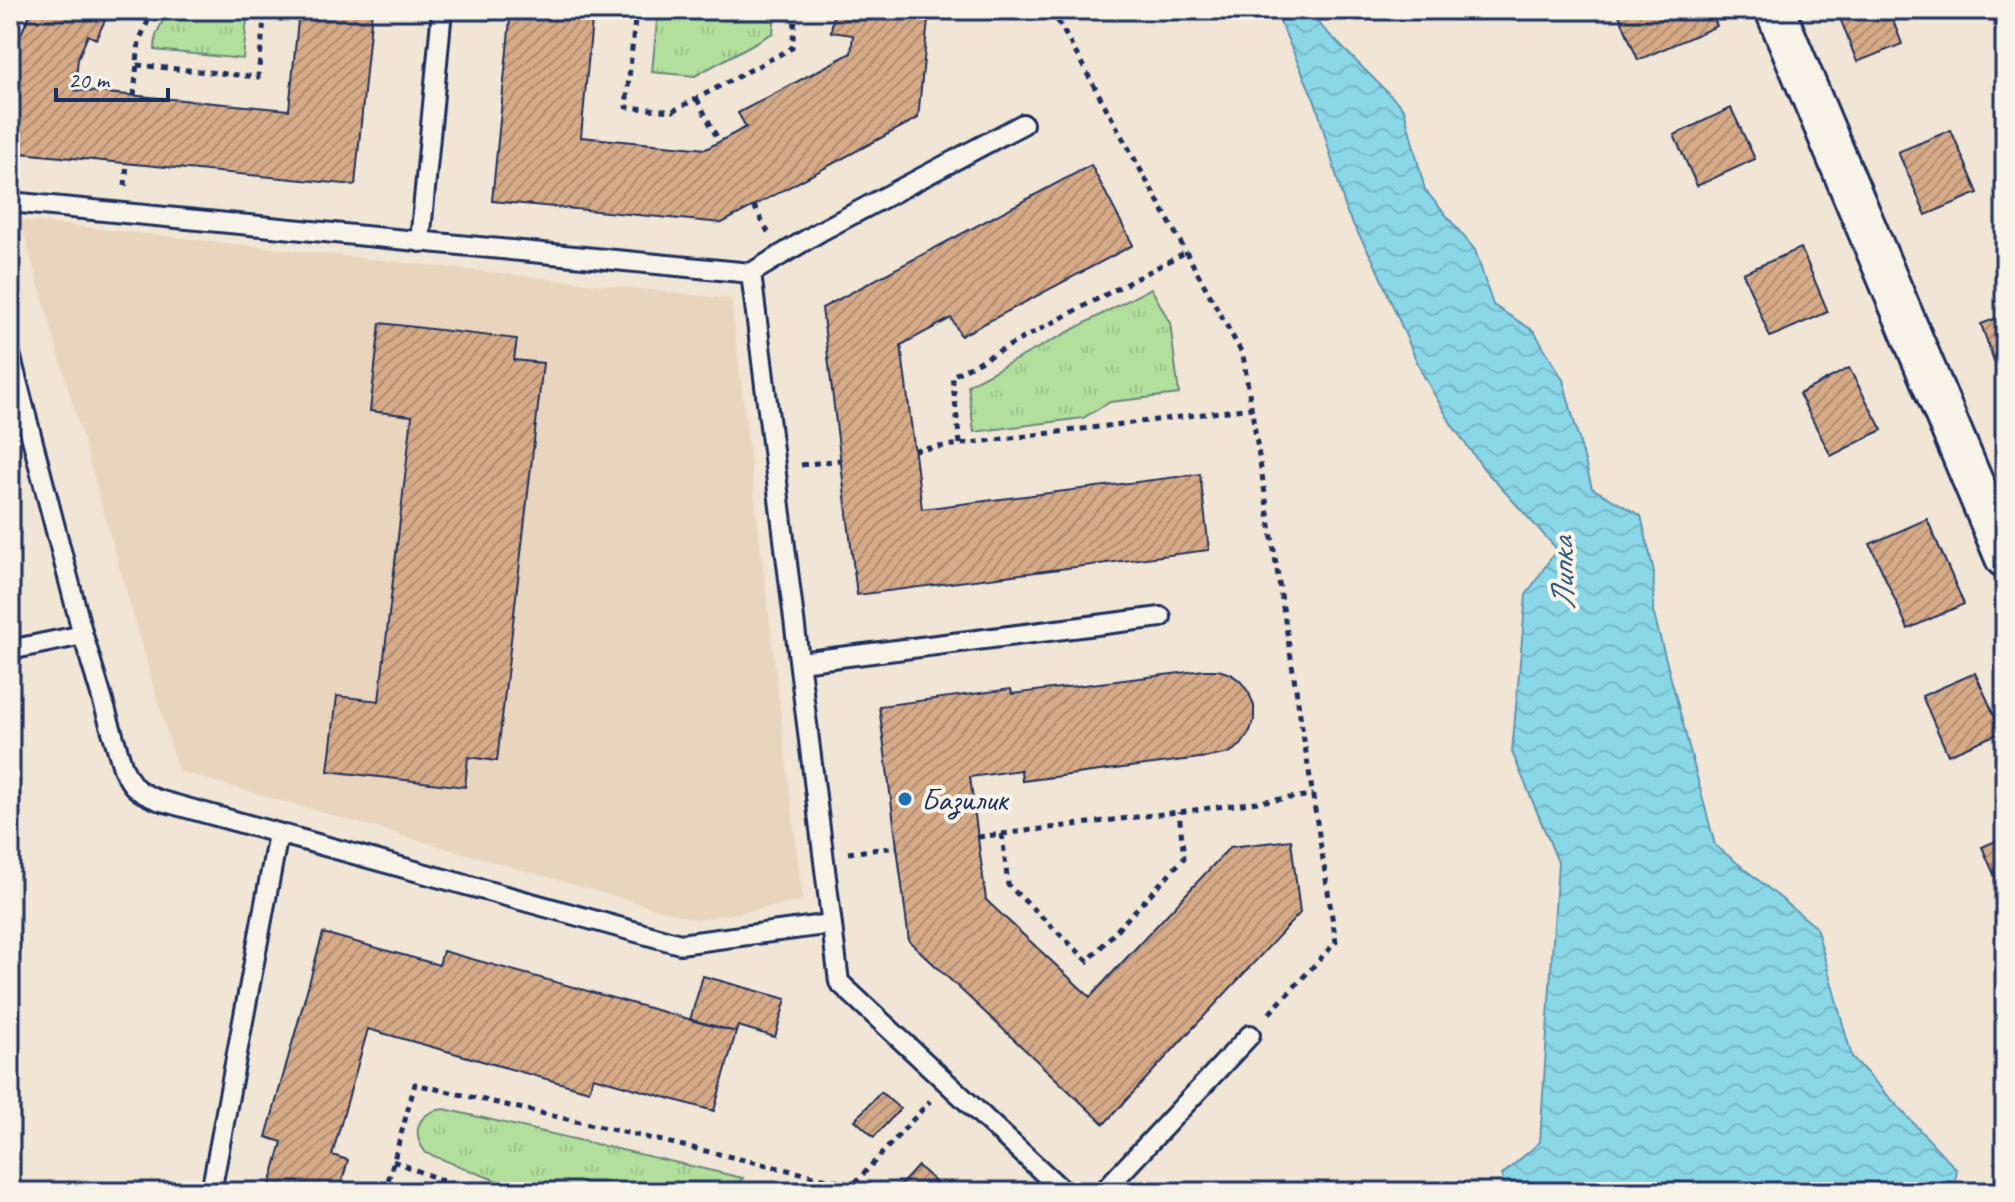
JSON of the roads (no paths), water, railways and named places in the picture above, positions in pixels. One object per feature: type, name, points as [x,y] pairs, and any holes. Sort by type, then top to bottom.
[{"type":"street","points":[[1775,10],[2005,558]]},
{"type":"lane","points":[[420,242],[442,10]]},
{"type":"lane","points":[[10,202],[751,273],[821,231],[1023,124]]},
{"type":"lane","points":[[751,273],[839,982],[1064,1192]]},
{"type":"lane","points":[[10,354],[83,635],[129,783],[141,793],[278,834],[680,944],[832,924]]},
{"type":"lane","points":[[800,662],[1161,617]]},
{"type":"lane","points":[[10,650],[83,635]]},
{"type":"lane","points":[[211,1192],[278,834]]},
{"type":"lane","points":[[1103,1192],[1250,1035]]},
{"type":"water","name":"Липка","points":[[1275,10],[1312,10],[1315,20],[1404,109],[1425,190],[1475,250],[1493,305],[1534,331],[1563,380],[1592,488],[1641,516],[1654,572],[1653,611],[1715,845],[1816,927],[1852,1057],[1957,1170],[1953,1192],[1505,1192],[1502,1175],[1540,1142],[1558,862],[1512,752],[1526,595],[1557,549],[1484,469],[1452,425],[1421,371],[1374,262],[1347,213],[1316,104]]},
{"type":"place","name":"Базилик","points":[[905,799]]}]
